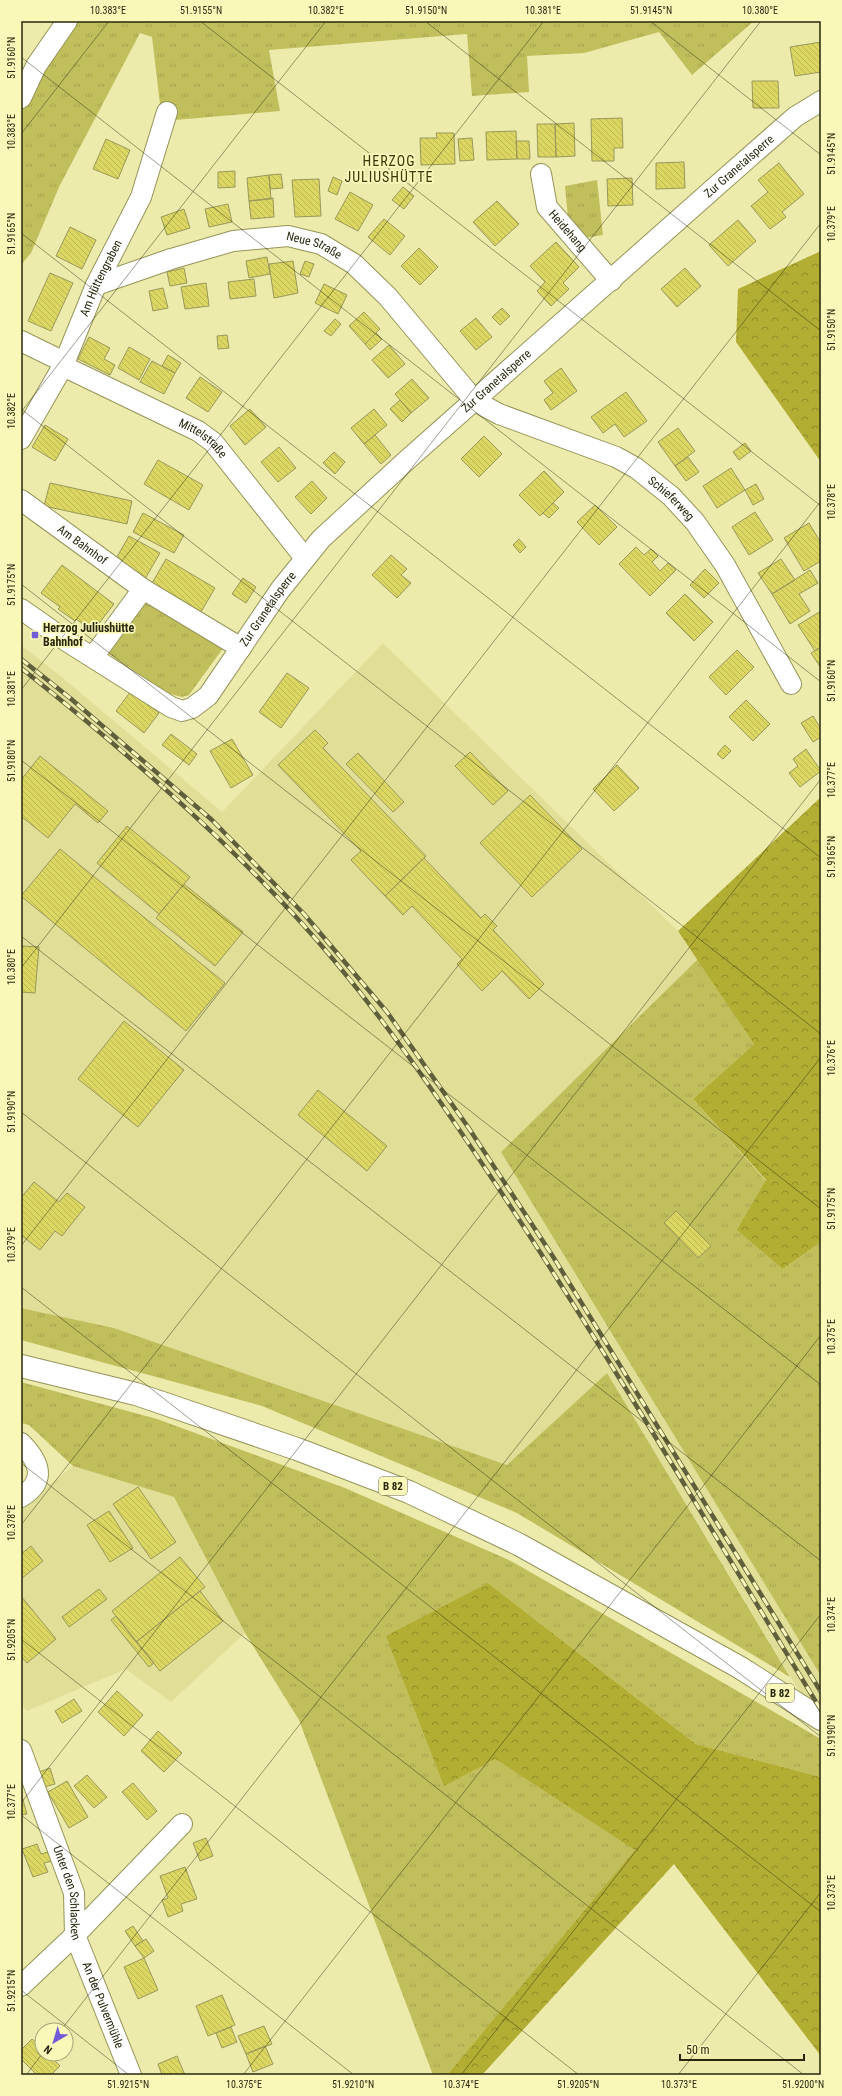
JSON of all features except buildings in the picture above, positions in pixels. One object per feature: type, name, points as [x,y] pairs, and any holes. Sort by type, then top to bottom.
[{"type":"highway","name":"B 82","points":[[21,1366],[136,1394],[297,1449],[409,1492],[518,1544],[739,1667],[821,1719]]},
{"type":"street","points":[[21,98],[36,66],[67,21]]},
{"type":"street","name":"Zur Granetalsperre","points":[[93,657],[156,699],[182,711],[192,708],[208,696],[305,558],[321,539],[795,117],[821,101]]},
{"type":"street","name":"Am Hüttengraben","points":[[21,439],[64,364],[96,285],[141,197],[167,112]]},
{"type":"street","name":"Heidehang","points":[[541,174],[547,207],[611,280]]},
{"type":"street","name":"Neue Straße","points":[[96,285],[171,259],[233,241],[288,236],[321,244],[354,264],[388,297],[475,401]]},
{"type":"street","name":"Mittelstraße","points":[[21,341],[198,431],[214,442],[305,558]]},
{"type":"street","name":"Schieferweg","points":[[475,401],[499,414],[616,456],[636,468],[670,496],[695,522],[725,565],[791,684]]},
{"type":"street","name":"Am Bahnhof","points":[[21,500],[143,589],[241,648]]},
{"type":"street","points":[[21,609],[93,657],[143,589]]},
{"type":"street","points":[[21,1443],[30,1452],[36,1463],[38,1477],[37,1484],[21,1497]]},
{"type":"street","name":"Unter den Schlacken","points":[[21,1750],[74,1893],[75,1935]]},
{"type":"street","name":"Unter den Schlacken","points":[[75,1935],[182,1824]]},
{"type":"street","points":[[21,1986],[75,1935]]},
{"type":"street","name":"An der Pulvermühle","points":[[75,1935],[131,2075]]},
{"type":"shaded area","points":[[383,643],[678,931],[698,959],[501,1152],[821,1676],[821,1727],[607,1373],[507,1465],[114,1328],[21,1308],[21,645],[63,678],[222,812]]},
{"type":"shaded area","points":[[73,1466],[174,1497],[245,1633],[171,1702],[126,1669],[27,1711],[21,1704],[21,1507]]},
{"type":"green space","points":[[76,21],[754,21],[692,75],[659,32],[584,53],[527,56],[529,92],[472,96],[467,34],[269,50],[280,111],[175,120],[161,112],[152,37],[140,33],[60,185],[31,253],[21,265],[21,111],[26,95]]},
{"type":"green space","points":[[597,180],[603,235],[584,238],[568,219],[565,186]]},
{"type":"green space","points":[[821,251],[821,462],[736,342],[738,289]]},
{"type":"green space","points":[[146,599],[224,647],[189,695],[182,697],[167,693],[108,653]]},
{"type":"green space","points":[[821,797],[821,1242],[783,1269],[737,1230],[766,1180],[693,1099],[754,1044],[678,931]]},
{"type":"green space","points":[[698,959],[754,1044],[693,1099],[766,1181],[783,1269],[821,1242],[821,1676],[501,1152]]},
{"type":"green space","points":[[21,1308],[114,1328],[507,1465],[607,1373],[790,1677],[517,1513],[262,1406],[21,1340]]},
{"type":"green space","points":[[21,1382],[157,1419],[345,1488],[511,1561],[821,1739],[821,1777],[696,1744],[488,1583],[495,1759],[636,1850],[447,2075],[433,2075],[299,1720],[245,1633],[174,1497],[73,1466],[29,1425],[21,1423]]},
{"type":"green space","points":[[488,1583],[696,1744],[821,1777],[821,2056],[674,1864],[482,2075],[447,2075],[635,1850],[495,1759],[444,1786],[386,1636]]},
{"type":"railway","points":[[21,659],[70,698],[212,820],[304,914],[387,1012],[468,1127],[552,1255],[821,1692]]},
{"type":"railway","points":[[21,668],[129,757],[232,851],[265,884],[326,950],[380,1018],[431,1088],[503,1195],[585,1323],[821,1710]]},
{"type":"place","name":"Herzog Juliushütte Bahnhof","points":[[35,635]]},
{"type":"district","name":"HERZOG JULIUSHÜTTE","points":[[389,170]]}]
